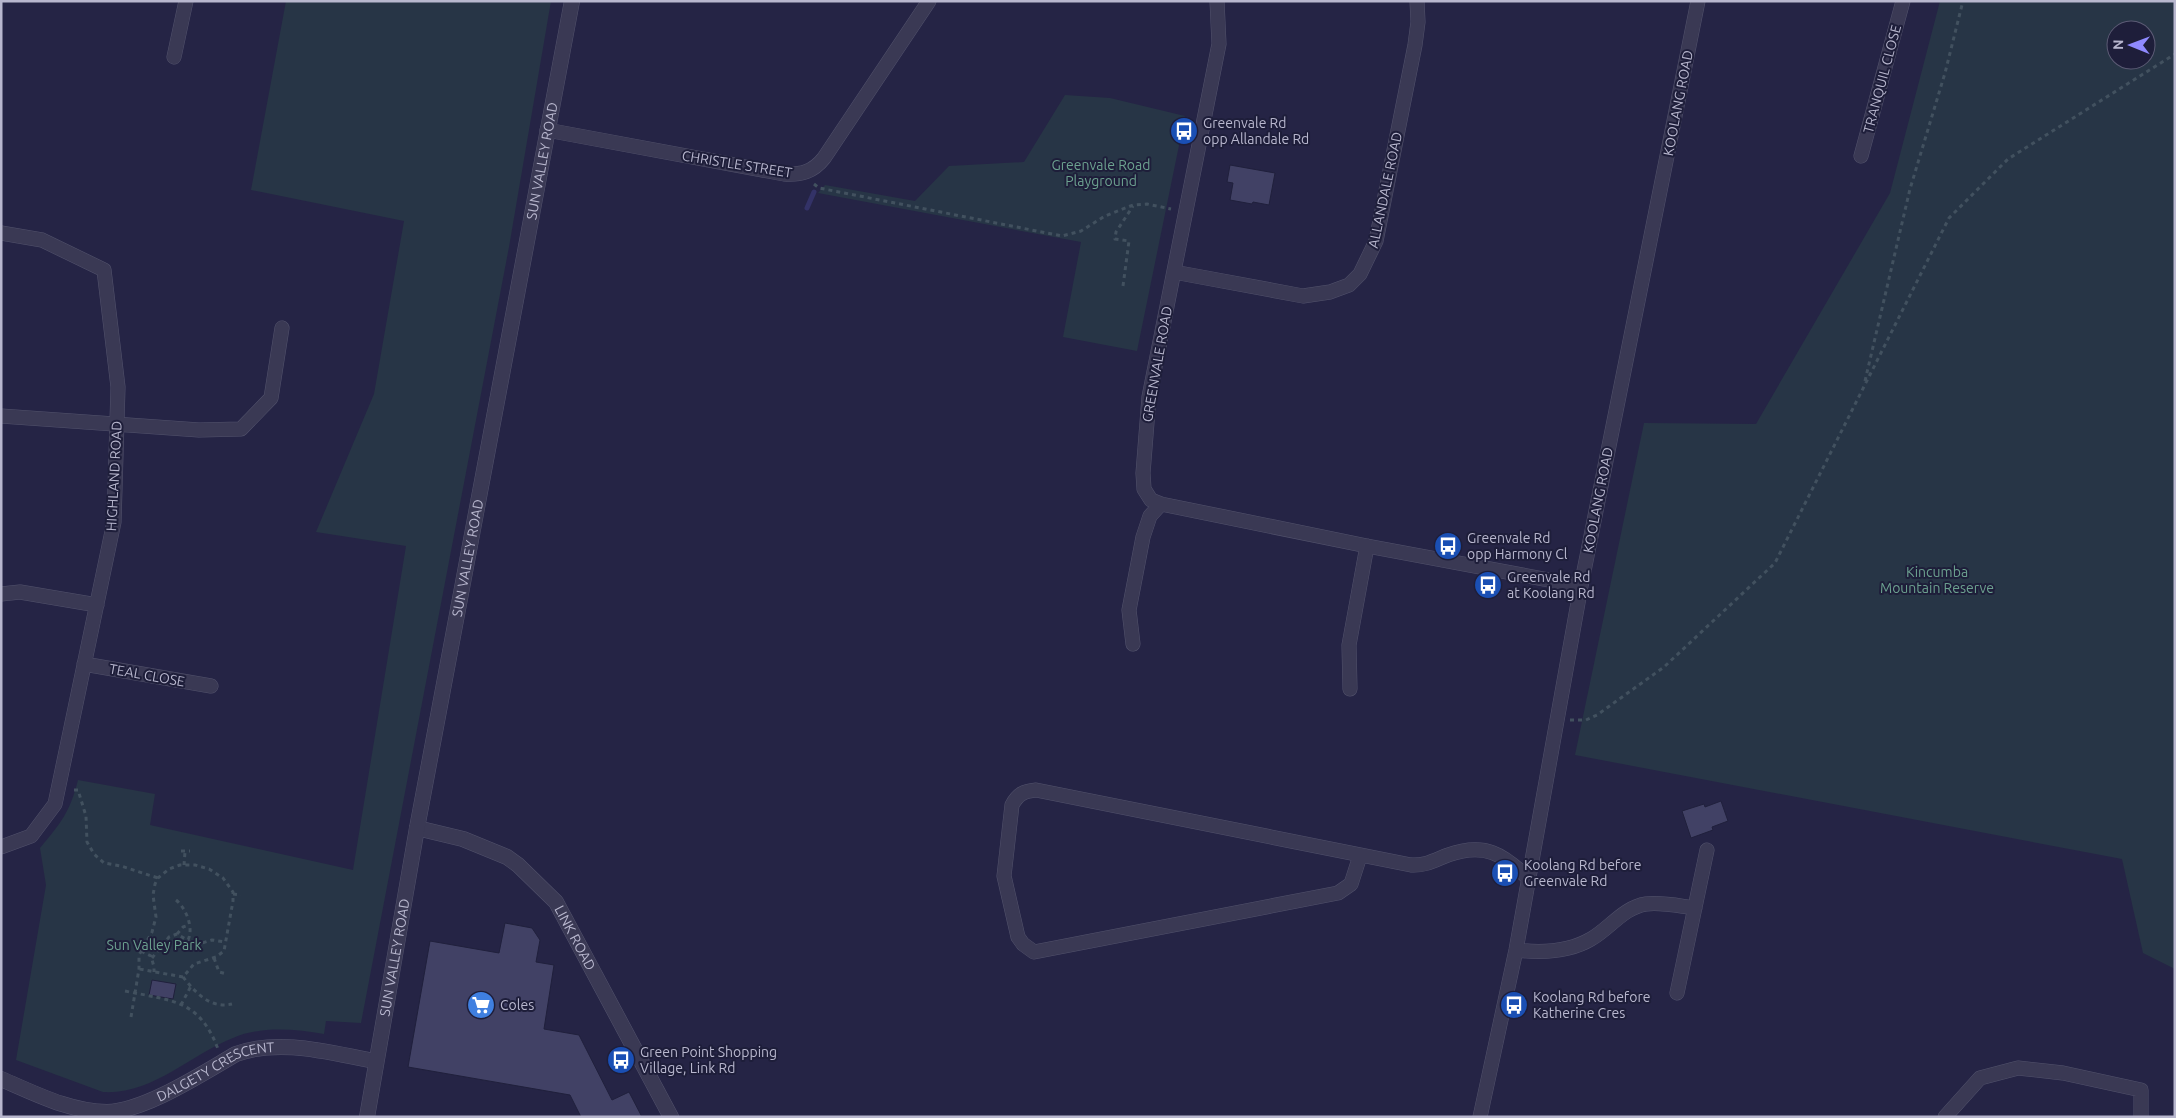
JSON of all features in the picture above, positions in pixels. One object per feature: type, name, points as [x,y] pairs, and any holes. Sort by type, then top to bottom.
[{"type":"street","points":[[174,57],[186,1]]},
{"type":"street","name":"SUN VALLEY ROAD","points":[[367,1117],[375,1061],[417,828],[572,1]]},
{"type":"street","name":"CHRISTLE STREET","points":[[547,130],[784,174],[802,173],[817,167],[824,158],[929,1]]},
{"type":"street","name":"GREENVALE ROAD","points":[[1161,504],[1151,500],[1144,489],[1148,397],[1219,44],[1217,1]]},
{"type":"street","name":"ALLANDALE ROAD","points":[[1174,272],[1303,296],[1330,292],[1349,285],[1360,274],[1376,241],[1415,45],[1418,1]]},
{"type":"street","name":"KOOLANG ROAD","points":[[1480,1117],[1516,950],[1581,586],[1698,1]]},
{"type":"street","name":"TRANQUIL CLOSE","points":[[1861,156],[1903,1]]},
{"type":"street","name":"HIGHLAND ROAD","points":[[1,233],[42,240],[104,270],[118,387],[114,522],[55,804],[31,836],[1,847]]},
{"type":"street","points":[[1,416],[199,430],[240,429],[271,398],[282,328]]},
{"type":"street","points":[[1133,644],[1129,610],[1143,537],[1150,516],[1161,504],[1368,546],[1581,586]]},
{"type":"street","points":[[1350,689],[1349,645],[1368,546]]},
{"type":"street","points":[[1,594],[20,592],[97,605]]},
{"type":"street","name":"TEAL CLOSE","points":[[84,664],[210,686]]},
{"type":"street","points":[[1360,856],[1351,884],[1338,893],[1034,952],[1023,944],[1018,937],[1004,876],[1012,804],[1017,796],[1025,791],[1036,790],[1417,866],[1425,865],[1459,852],[1482,849],[1502,856],[1529,878]]},
{"type":"street","name":"LINK ROAD","points":[[417,828],[463,839],[507,857],[518,865],[556,902],[671,1117]]},
{"type":"street","points":[[1677,992],[1707,850]]},
{"type":"street","points":[[1516,950],[1538,952],[1572,946],[1590,940],[1628,912],[1646,904],[1670,904],[1695,908]]},
{"type":"street","name":"DALGETY CRESCENT","points":[[1,1079],[67,1105],[107,1112],[123,1110],[144,1103],[249,1049],[299,1048],[375,1061]]},
{"type":"street","points":[[1945,1117],[1980,1078],[2018,1068],[2063,1073],[2141,1090],[2141,1117]]},
{"type":"path","points":[[1864,387],[1910,188],[1963,1]]},
{"type":"path","points":[[1557,721],[1586,720],[1597,715],[1664,667],[1775,563],[1950,218],[2008,159],[2175,54]]},
{"type":"path","points":[[802,173],[819,188],[1062,236],[1081,231],[1106,216],[1133,205],[1147,204],[1186,211]]},
{"type":"path","points":[[1123,286],[1129,241],[1115,239],[1116,232],[1133,205]]},
{"type":"path","points":[[74,790],[78,790],[82,802],[86,816],[87,842],[94,854],[104,863],[121,866],[158,878]]},
{"type":"path","points":[[184,865],[183,851],[190,851]]},
{"type":"path","points":[[131,1017],[140,969],[141,951],[155,921],[153,895],[158,878],[169,868],[184,865],[202,867],[217,873],[226,882],[233,894],[224,951],[214,958],[194,964],[183,977]]},
{"type":"path","points":[[233,894],[241,895]]},
{"type":"path","points":[[176,900],[184,906],[191,931],[188,940]]},
{"type":"path","points":[[152,958],[169,937],[177,934],[183,926],[189,925]]},
{"type":"path","points":[[177,934],[199,944],[212,940],[226,942]]},
{"type":"path","points":[[141,951],[152,958],[154,972]]},
{"type":"path","points":[[214,958],[219,972],[227,974]]},
{"type":"path","points":[[140,969],[183,977],[200,996],[212,1003],[225,1006],[232,1004]]},
{"type":"path","points":[[182,1004],[191,986]]},
{"type":"path","points":[[125,992],[182,1004],[203,1019],[216,1042],[223,1061]]},
{"type":"green space","name":"Sun Valley Park","points":[[286,1],[551,1],[509,247],[361,1023],[326,1021],[324,1034],[266,1030],[243,1034],[217,1045],[154,1081],[121,1091],[103,1092],[16,1060],[46,885],[40,848],[64,817],[72,801],[78,780],[155,794],[150,825],[353,870],[406,546],[316,532],[374,394],[404,221],[251,190]]},
{"type":"green space","name":"Kincumba Mountain Reserve","points":[[1940,1],[2175,1],[2175,969],[2143,953],[2122,859],[1575,755],[1644,423],[1756,424],[1890,193]]},
{"type":"green space","name":"Greenvale Road Playground","points":[[1065,95],[1110,98],[1185,116],[1137,351],[1063,337],[1081,242],[818,193],[825,185],[915,201],[949,166],[1024,162]]},
{"type":"building","points":[[1230,165],[1275,173],[1269,205],[1230,200],[1233,183],[1227,182]]},
{"type":"building","points":[[1721,801],[1728,821],[1712,827],[1713,830],[1691,838],[1682,811],[1704,804],[1705,807]]},
{"type":"building","points":[[505,923],[532,928],[540,940],[536,962],[554,965],[544,1029],[579,1035],[612,1100],[629,1092],[642,1117],[581,1117],[570,1095],[408,1067],[430,941],[499,953]]},
{"type":"building","points":[[152,980],[176,984],[173,999],[149,995]]},
{"type":"waterway","points":[[807,208],[814,192]]},
{"type":"place","name":"Greenvale Rd opp Allandale Rd","points":[[1184,131]]},
{"type":"place","name":"Greenvale Rd opp Harmony Cl","points":[[1448,546]]},
{"type":"place","name":"Greenvale Rd at Koolang Rd","points":[[1488,585]]},
{"type":"place","name":"Koolang Rd before Greenvale Rd","points":[[1505,873]]},
{"type":"place","name":"Coles","points":[[481,1005]]},
{"type":"place","name":"Koolang Rd before Katherine Cres","points":[[1514,1005]]},
{"type":"place","name":"Green Point Shopping Village, Link Rd","points":[[621,1060]]}]
